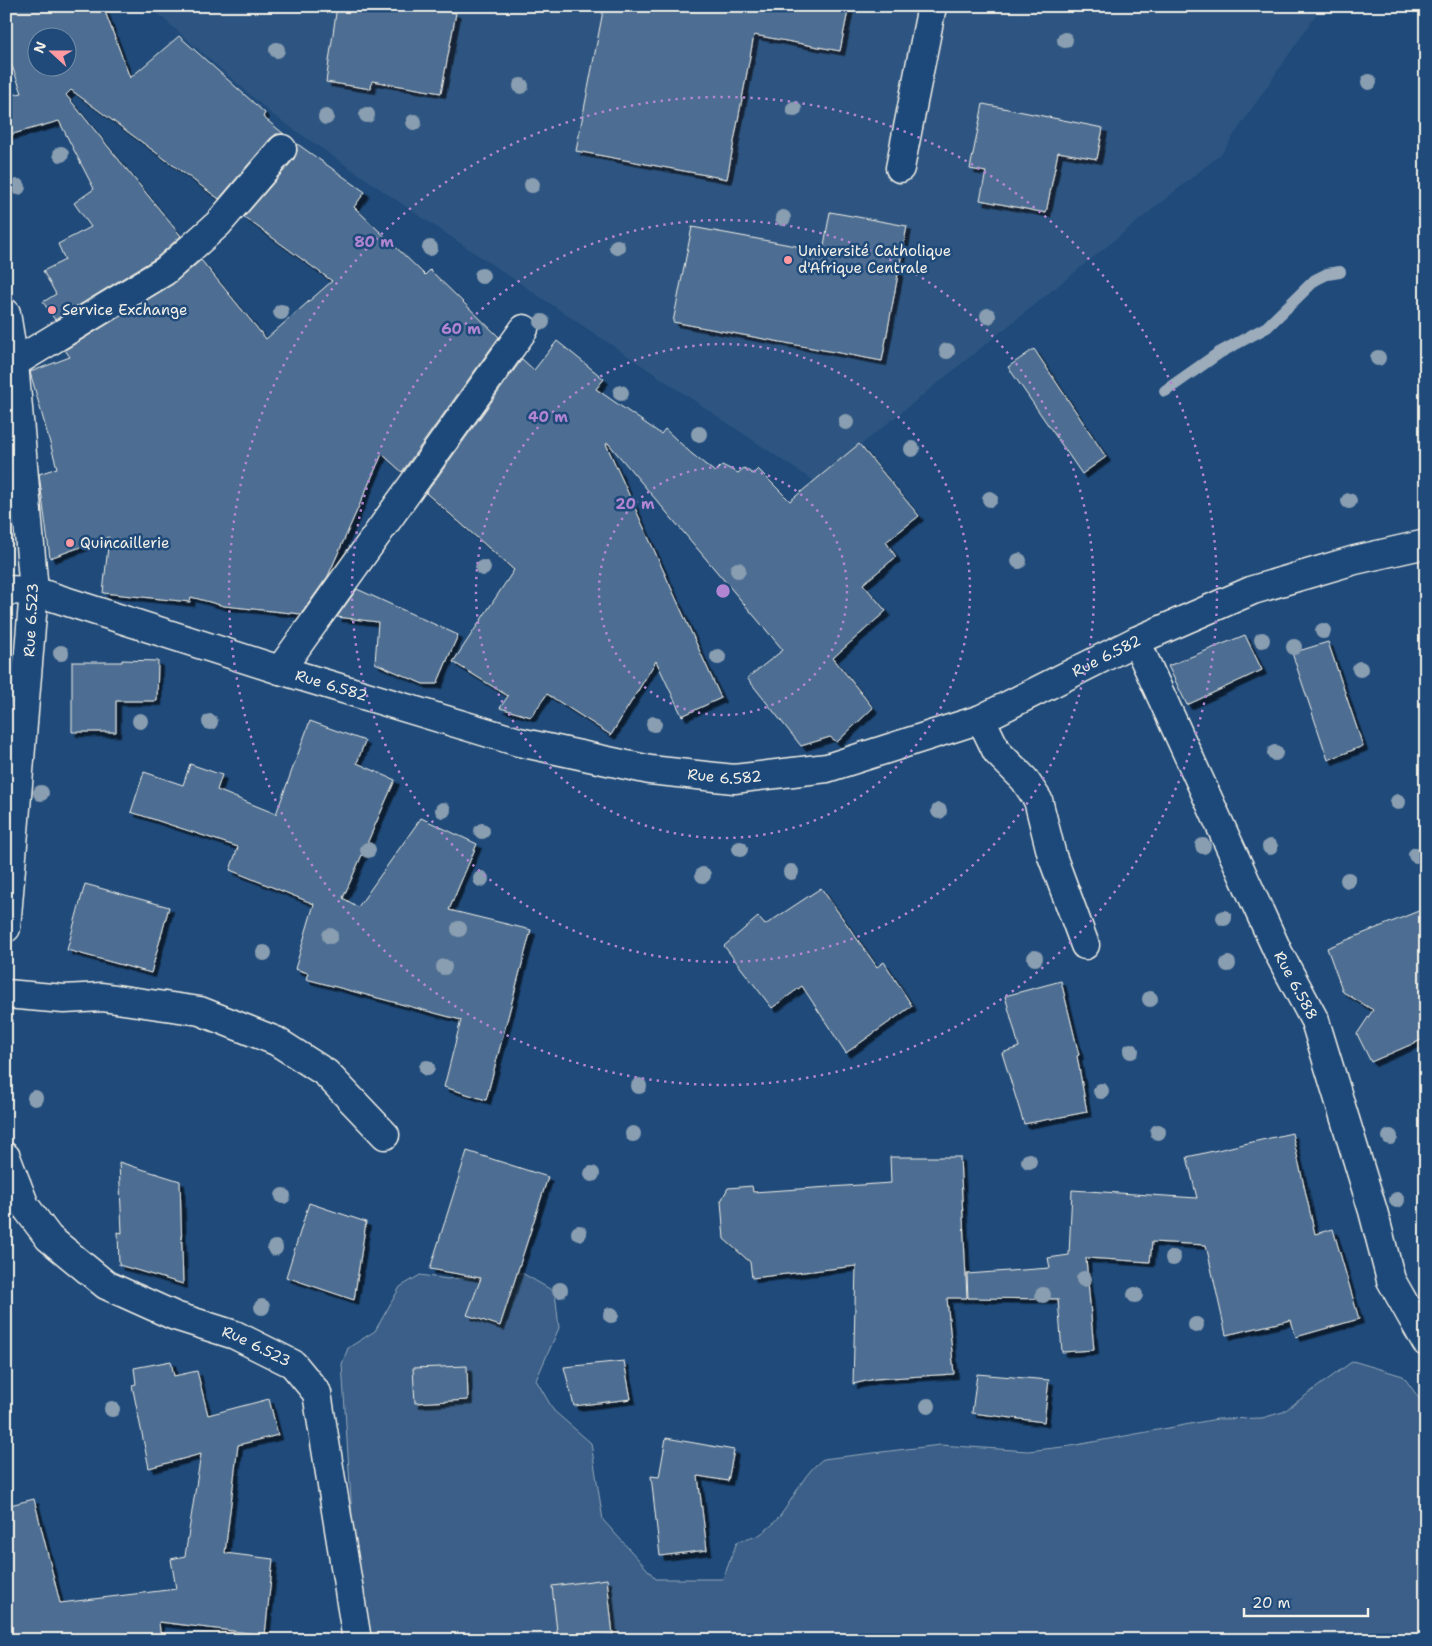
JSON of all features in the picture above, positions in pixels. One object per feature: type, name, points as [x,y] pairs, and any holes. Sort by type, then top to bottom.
[{"type":"street","points":[[900,168],[932,6]]},
{"type":"street","points":[[14,363],[165,271],[218,224],[282,149]]},
{"type":"street","name":"Rue 6.523","points":[[6,313],[14,363],[34,591],[6,928]]},
{"type":"street","points":[[280,670],[524,329]]},
{"type":"street","name":"Rue 6.582","points":[[6,590],[34,591],[280,670],[520,742],[650,770],[734,779],[827,768],[981,719],[1136,641],[1253,590],[1355,560],[1426,544]]},
{"type":"street","name":"Rue 6.588","points":[[1136,641],[1274,943],[1315,1021],[1373,1211],[1391,1280],[1426,1342]]},
{"type":"street","points":[[981,719],[997,752],[1024,779],[1038,800],[1052,856],[1085,945]]},
{"type":"street","points":[[6,994],[64,999],[102,997],[200,1011],[276,1041],[326,1073],[385,1135]]},
{"type":"street","name":"Rue 6.523","points":[[6,1156],[25,1206],[49,1238],[106,1285],[176,1316],[235,1335],[292,1364],[316,1393],[357,1640]]},
{"type":"shaded area","name":"Université Catholique d'Afrique Centrale","points":[[149,6],[1322,6],[1221,154],[815,482],[273,115]]},
{"type":"shaded area","points":[[522,1273],[555,1292],[559,1328],[536,1380],[554,1411],[591,1443],[603,1520],[656,1579],[723,1579],[737,1542],[759,1535],[772,1525],[806,1476],[823,1459],[940,1445],[1028,1451],[1071,1446],[1217,1419],[1262,1418],[1283,1412],[1353,1361],[1403,1376],[1426,1408],[1426,1640],[371,1640],[366,1620],[352,1516],[342,1364],[348,1348],[375,1331],[400,1287],[420,1275],[447,1279]]},
{"type":"building","points":[[6,6],[103,6],[130,78],[179,36],[265,113],[263,117],[284,134],[276,134],[270,139],[219,199],[71,90],[66,95],[181,236],[156,258],[55,320],[43,302],[56,294],[43,271],[65,260],[58,244],[91,227],[74,203],[94,189],[59,121],[6,136],[6,96],[22,93],[6,50]]},
{"type":"building","points":[[337,6],[419,6],[456,13],[441,93],[372,81],[371,89],[326,82]]},
{"type":"building","points":[[604,6],[849,6],[840,51],[754,35],[727,179],[576,151]]},
{"type":"building","points":[[983,104],[1103,128],[1097,159],[1058,152],[1046,213],[980,200],[986,172],[970,169]]},
{"type":"building","points":[[296,143],[365,192],[354,207],[425,275],[430,270],[499,337],[402,472],[382,454],[328,576],[301,614],[224,606],[191,597],[190,602],[103,593],[109,537],[50,558],[39,474],[57,468],[30,372],[70,357],[65,350],[173,284],[201,260],[266,339],[332,281],[244,217],[294,159],[297,151]]},
{"type":"building","points":[[830,212],[907,226],[882,361],[673,322],[692,227],[823,251]]},
{"type":"building","points":[[557,341],[604,379],[596,389],[661,434],[665,429],[715,472],[722,465],[738,473],[744,468],[753,474],[758,469],[790,501],[859,444],[919,516],[886,542],[896,557],[863,584],[886,611],[833,658],[873,708],[837,742],[830,737],[801,746],[747,678],[783,650],[608,443],[606,444],[721,698],[682,716],[656,661],[611,735],[547,694],[531,717],[500,708],[508,696],[453,662],[514,570],[426,493],[522,359],[534,370]]},
{"type":"building","points":[[1034,349],[1106,457],[1082,474],[1008,367]]},
{"type":"building","points":[[357,589],[458,635],[437,684],[423,684],[375,663],[378,622],[337,617]]},
{"type":"building","points":[[1245,635],[1262,670],[1187,705],[1168,666]]},
{"type":"building","points":[[1328,642],[1363,746],[1328,760],[1292,653]]},
{"type":"building","points":[[122,660],[158,661],[157,701],[116,701],[116,732],[72,732],[72,662],[122,662]]},
{"type":"building","points":[[310,721],[365,741],[357,763],[395,780],[343,898],[358,907],[421,818],[477,844],[449,910],[531,930],[486,1100],[444,1087],[461,1020],[306,979],[308,973],[295,969],[314,904],[230,870],[238,847],[131,812],[144,772],[183,785],[190,764],[222,775],[217,790],[276,814]]},
{"type":"building","points":[[85,884],[169,907],[151,973],[67,950]]},
{"type":"building","points":[[821,888],[877,967],[884,962],[912,1006],[846,1053],[802,986],[772,1008],[724,946],[758,917],[765,925]]},
{"type":"building","points":[[1426,908],[1426,1038],[1371,1062],[1357,1034],[1373,1010],[1343,992],[1327,948]]},
{"type":"building","points":[[1061,981],[1079,1055],[1077,1056],[1087,1112],[1024,1124],[1002,1053],[1019,1047],[1005,996]]},
{"type":"building","points":[[1292,1133],[1315,1234],[1333,1229],[1359,1319],[1296,1337],[1291,1320],[1226,1335],[1206,1245],[1152,1242],[1150,1262],[1086,1258],[1094,1350],[1062,1352],[1058,1299],[968,1298],[967,1274],[1050,1268],[1048,1258],[1069,1255],[1072,1190],[1197,1198],[1187,1157]]},
{"type":"building","points":[[467,1151],[548,1177],[500,1326],[467,1315],[481,1278],[430,1269]]},
{"type":"building","points":[[890,1157],[960,1157],[967,1298],[947,1298],[954,1374],[875,1379],[853,1384],[856,1266],[752,1278],[750,1262],[724,1239],[721,1201],[728,1188],[752,1186],[753,1192],[891,1183]]},
{"type":"building","points":[[119,1162],[180,1181],[183,1284],[119,1265],[118,1232],[122,1233]]},
{"type":"building","points":[[309,1203],[366,1222],[354,1300],[286,1277]]},
{"type":"building","points":[[171,1361],[174,1376],[197,1371],[208,1415],[269,1399],[278,1435],[238,1445],[225,1553],[273,1559],[265,1635],[159,1622],[161,1640],[6,1640],[6,1506],[34,1499],[60,1603],[176,1589],[171,1559],[185,1556],[201,1454],[149,1468],[132,1385],[136,1384],[134,1368]]},
{"type":"building","points":[[624,1361],[631,1399],[574,1406],[564,1367]]},
{"type":"building","points":[[467,1366],[468,1400],[415,1403],[413,1368]]},
{"type":"building","points":[[977,1374],[1049,1380],[1044,1422],[972,1413]]},
{"type":"building","points":[[666,1438],[734,1450],[728,1481],[698,1476],[707,1550],[660,1556],[651,1476],[659,1477]]},
{"type":"building","points":[[607,1579],[613,1635],[558,1640],[552,1586]]},
{"type":"waterway","points":[[1165,391],[1219,353],[1267,327],[1315,280],[1327,274],[1340,272]]},
{"type":"place","name":"Université Catholique d'Afrique Centrale","points":[[788,260]]},
{"type":"place","name":"Service Exchange","points":[[52,310]]},
{"type":"place","name":"Quincaillerie","points":[[70,543]]}]
